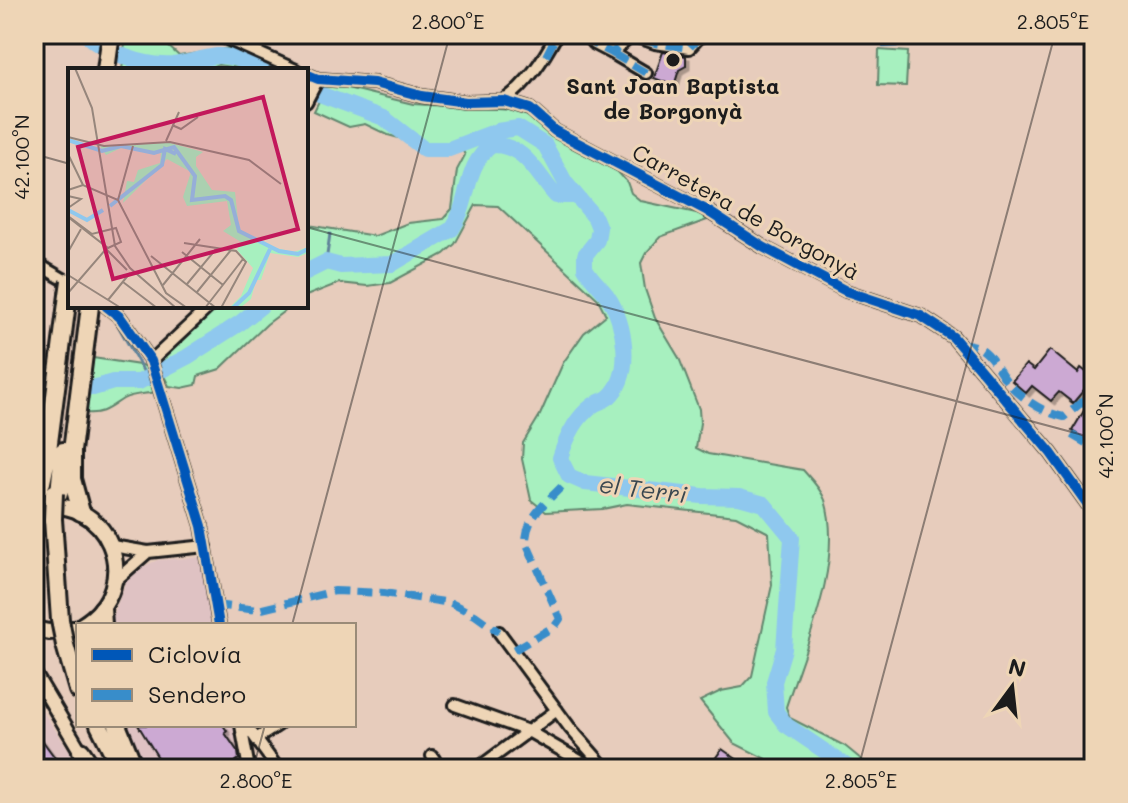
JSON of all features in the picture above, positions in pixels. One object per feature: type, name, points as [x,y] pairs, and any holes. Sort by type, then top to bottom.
[{"type":"highway","points":[[110,68],[111,34]]},
{"type":"highway","points":[[110,68],[119,34]]},
{"type":"highway","points":[[34,498],[42,482],[80,308]]},
{"type":"highway","points":[[76,681],[68,644],[71,623],[54,569],[57,493],[81,308]]},
{"type":"highway","points":[[81,308],[72,451],[72,479],[81,512]]},
{"type":"highway","points":[[68,644],[76,663]]},
{"type":"highway","points":[[92,727],[110,769]]},
{"type":"highway","points":[[100,727],[121,769]]},
{"type":"highway","points":[[118,727],[135,769]]},
{"type":"highway","points":[[81,751],[92,769]]},
{"type":"main road","points":[[34,509],[53,506],[81,512],[104,532],[112,546],[116,563],[115,581],[103,617],[71,623],[61,632],[34,629]]},
{"type":"street","points":[[147,34],[184,34]]},
{"type":"street","points":[[216,34],[292,68]]},
{"type":"street","points":[[504,101],[521,89],[546,56],[557,34]]},
{"type":"street","points":[[586,34],[593,43],[646,73]]},
{"type":"street","points":[[612,53],[632,35],[655,43],[689,48],[702,34]]},
{"type":"street","name":"Carretera de Borgonyà","points":[[308,75],[318,79],[374,83],[422,96],[466,102],[504,101],[530,109],[555,131],[706,210],[763,247],[846,291],[921,316],[953,337],[1051,453],[1094,513]]},
{"type":"street","points":[[308,98],[318,79]]},
{"type":"street","points":[[34,262],[68,288]]},
{"type":"street","points":[[101,308],[120,317],[151,364],[202,526],[219,623]]},
{"type":"street","points":[[151,364],[208,308]]},
{"type":"street","points":[[112,546],[148,552],[206,546]]},
{"type":"street","points":[[115,581],[148,552]]},
{"type":"street","points":[[499,632],[606,769]]},
{"type":"street","points":[[34,673],[81,751]]},
{"type":"street","points":[[455,705],[528,731],[594,769]]},
{"type":"street","points":[[477,769],[557,710]]},
{"type":"street","points":[[244,727],[249,769]]},
{"type":"street","points":[[246,727],[278,769]]},
{"type":"street","points":[[256,739],[275,727]]},
{"type":"street","points":[[432,756],[440,769]]},
{"type":"shaded area","points":[[207,557],[219,623],[113,623],[129,573],[158,560]]},
{"type":"shaded area","points":[[34,699],[82,769],[34,769]]},
{"type":"shaded area","points":[[123,727],[241,727],[249,769],[142,769]]},
{"type":"green space","points":[[126,34],[167,45],[179,56],[235,47],[285,68],[218,65],[211,68],[122,68]]},
{"type":"green space","points":[[879,50],[908,52],[906,86],[878,85]]},
{"type":"green space","points":[[308,78],[413,104],[514,110],[530,117],[570,147],[617,171],[627,182],[631,193],[641,201],[701,214],[707,220],[660,237],[641,263],[645,289],[655,318],[679,358],[699,409],[696,448],[708,454],[803,470],[825,500],[830,525],[826,577],[812,632],[786,707],[790,718],[845,746],[873,769],[764,769],[770,761],[734,743],[700,701],[721,691],[742,687],[752,676],[772,585],[769,533],[736,516],[627,504],[603,509],[546,512],[531,500],[522,459],[523,443],[540,415],[563,363],[584,333],[606,315],[598,299],[498,206],[476,205],[455,244],[444,254],[390,283],[367,286],[339,283],[308,295],[308,225],[375,236],[408,223],[443,219],[452,209],[457,170],[465,155],[462,149],[423,149],[365,124],[349,127],[314,111],[319,101],[308,95]]},
{"type":"green space","points":[[213,308],[288,308],[220,369],[198,376],[196,385],[182,388],[169,386],[161,370],[162,356],[205,319]]},
{"type":"green space","points":[[93,358],[146,366],[156,392],[130,396],[102,412],[86,413]]},
{"type":"building","points":[[663,52],[686,56],[686,66],[679,70],[674,86],[654,78]]},
{"type":"building","points":[[1050,350],[1078,373],[1081,368],[1094,378],[1073,403],[1059,392],[1051,401],[1032,386],[1026,393],[1012,381],[1026,364],[1034,370]]},
{"type":"building","points":[[1085,409],[1094,415],[1094,444],[1072,431]]},
{"type":"building","points":[[139,727],[224,727],[238,752],[239,759],[235,762],[240,769],[165,769]]},
{"type":"building","points":[[34,729],[61,766],[56,769],[34,769]]},
{"type":"building","points":[[722,749],[751,769],[715,769],[717,766],[712,763]]},
{"type":"waterway","name":"el Terri","points":[[86,34],[115,53],[150,64],[173,65],[223,56],[260,68]]},
{"type":"waterway","name":"el Terri","points":[[308,90],[384,118],[424,149],[449,149],[497,131],[518,128],[545,145],[565,182],[595,218],[599,228],[597,240],[585,255],[585,268],[614,308],[624,348],[622,375],[617,387],[609,397],[586,411],[576,423],[560,458],[569,476],[585,483],[739,497],[764,504],[792,538],[784,649],[774,682],[776,712],[786,725],[851,769]]},
{"type":"waterway","name":"el Terri","points":[[365,106],[366,112]]},
{"type":"waterway","points":[[308,271],[326,262],[341,266],[392,264],[452,229],[476,163],[492,145],[503,146],[522,155],[556,196],[576,196]]},
{"type":"waterway","points":[[326,262],[330,234]]},
{"type":"waterway","points":[[34,268],[48,276]]},
{"type":"waterway","points":[[93,388],[113,382],[139,382],[187,357],[259,308]]},
{"type":"waterway","points":[[101,309],[115,320],[147,378]]},
{"type":"waterway","points":[[34,406],[47,397]]},
{"type":"marked path","points":[[546,56],[557,34]]},
{"type":"marked path","points":[[586,34],[593,43],[612,53],[632,35],[655,43],[689,48],[702,34]]},
{"type":"marked path","points":[[882,44],[904,43],[906,34]]},
{"type":"marked path","points":[[612,53],[646,73]]},
{"type":"marked path","points":[[959,344],[969,344],[984,351],[1016,391],[1035,405],[1057,415],[1064,417],[1094,392]]},
{"type":"marked path","points":[[1072,435],[1094,448]]},
{"type":"marked path","points":[[514,650],[555,626],[560,619],[526,542],[533,518],[562,486]]},
{"type":"marked path","points":[[214,605],[258,610],[335,591],[384,593],[451,603],[499,632]]},
{"type":"cycle path","points":[[308,75],[318,79],[374,83],[422,96],[466,102],[504,101],[530,109],[555,131],[706,210],[763,247],[846,291],[921,316],[953,337],[1051,453],[1094,513]]},
{"type":"cycle path","points":[[109,308],[120,317],[151,361],[202,526],[219,623]]},
{"type":"place","name":"Sant Joan Baptista de Borgonyà","points":[[673,60]]}]
